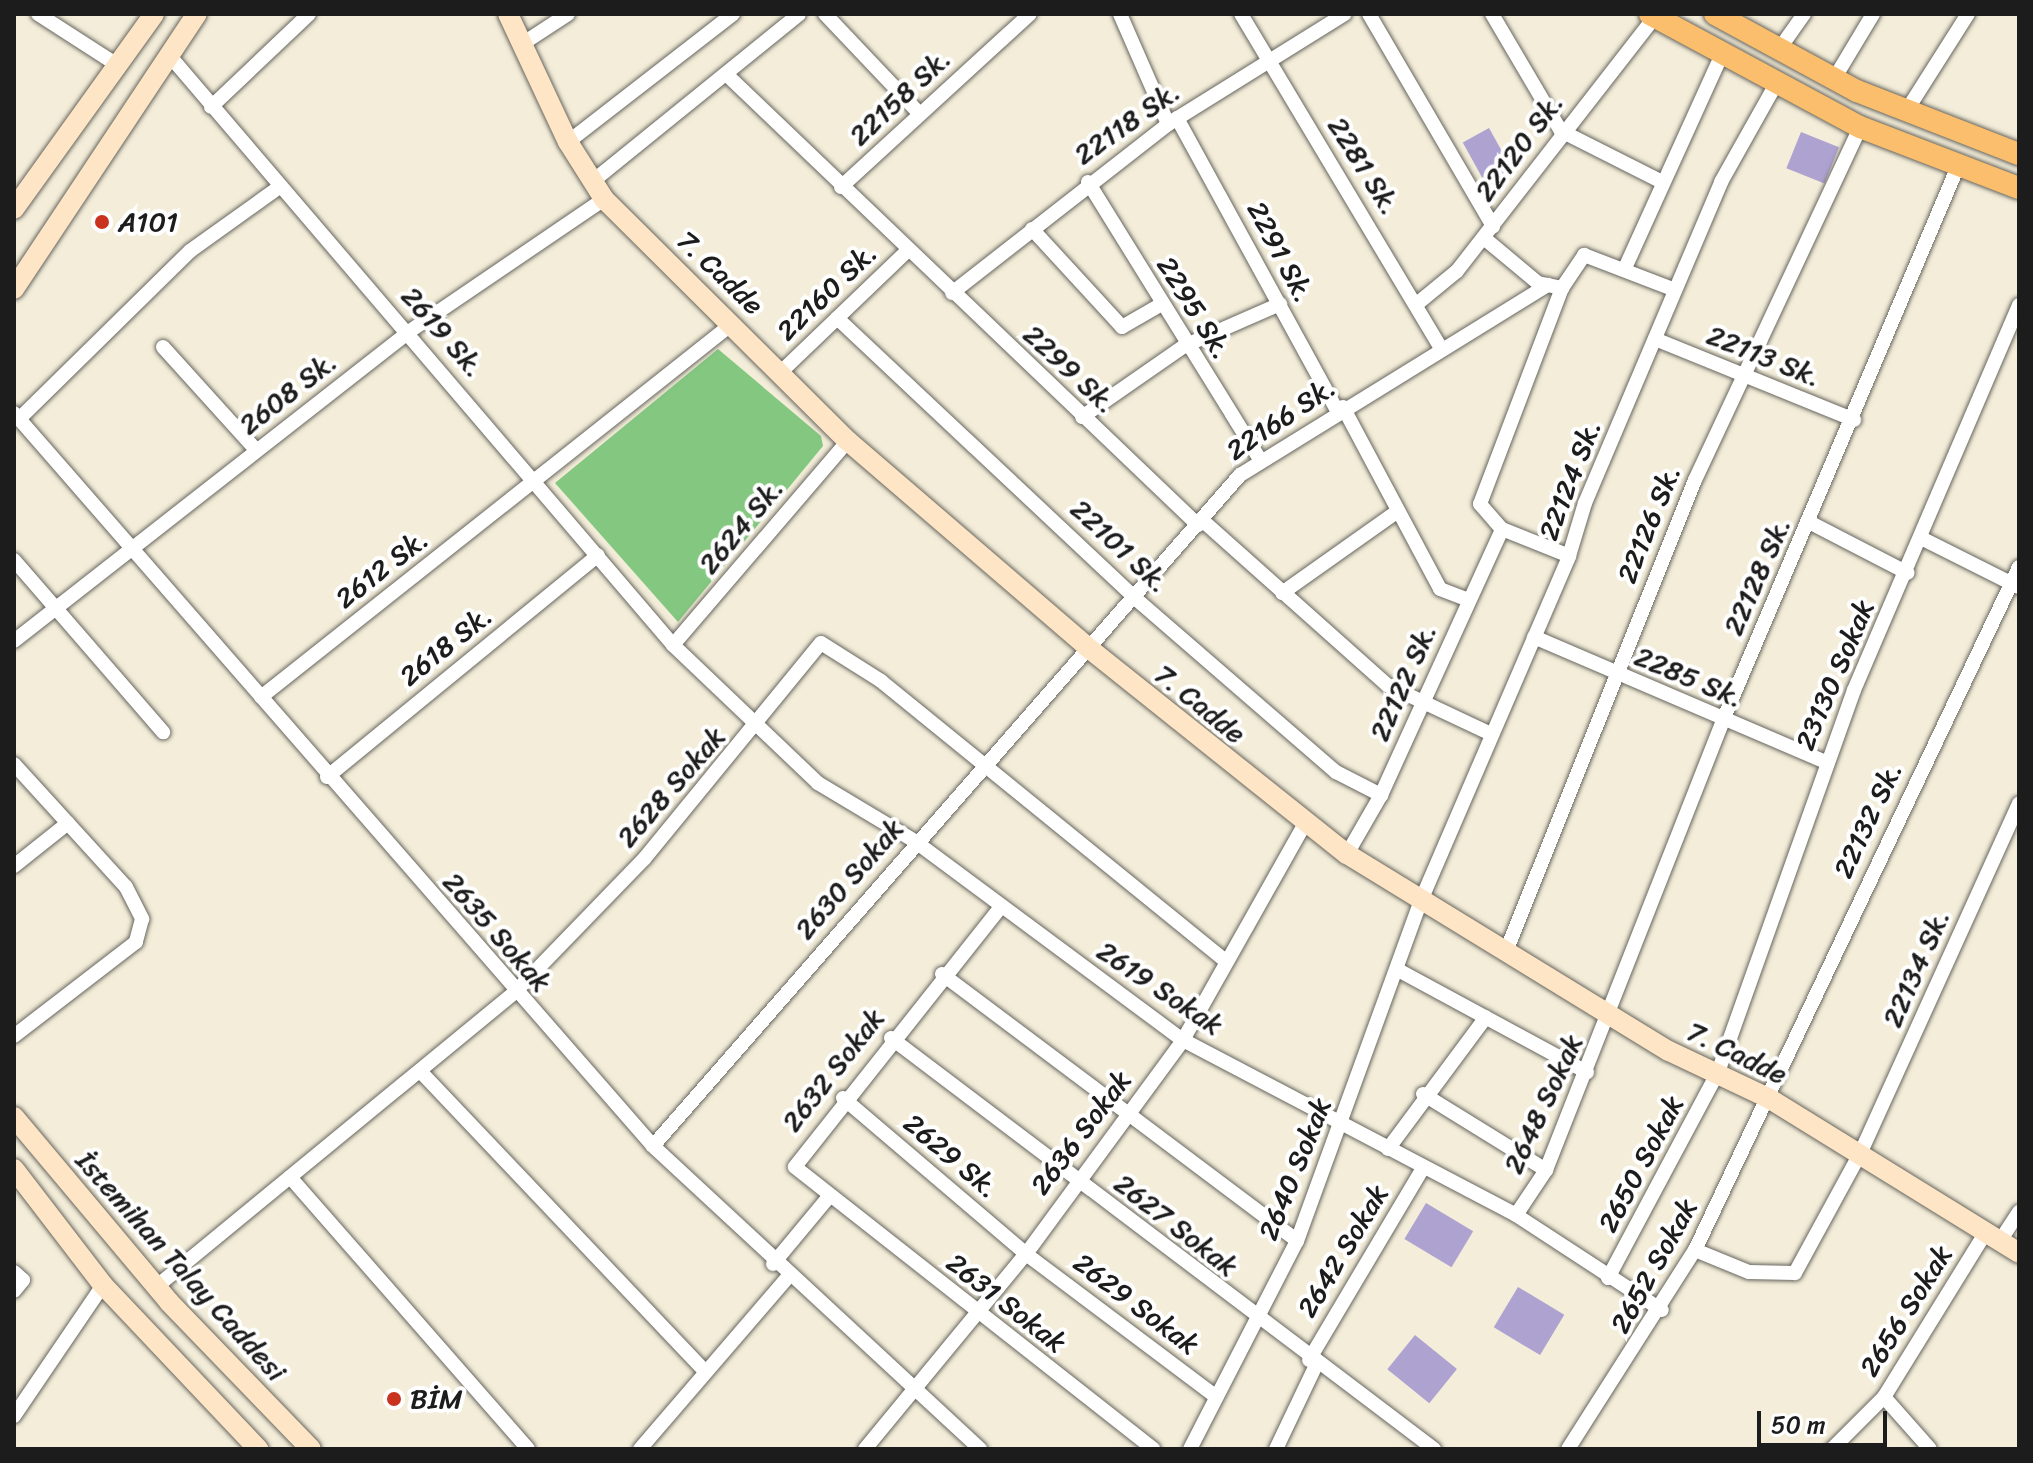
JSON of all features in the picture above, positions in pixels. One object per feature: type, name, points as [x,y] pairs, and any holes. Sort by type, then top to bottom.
[{"type":"main road","points":[[1715,14],[1834,79],[2019,154]]},
{"type":"main road","points":[[1652,16],[1860,127],[2019,188]]},
{"type":"street","points":[[38,14],[116,64]]},
{"type":"street","points":[[14,209],[154,14]]},
{"type":"street","points":[[14,289],[197,14]]},
{"type":"street","points":[[211,107],[309,14]]},
{"type":"street","name":"7. Cadde","points":[[508,14],[568,142],[604,199],[783,370],[848,441],[1086,646],[1304,825],[1612,1013],[1770,1099],[2019,1253]]},
{"type":"street","points":[[522,44],[568,14]]},
{"type":"street","points":[[568,142],[733,14]]},
{"type":"street","points":[[593,181],[799,14]]},
{"type":"street","points":[[825,14],[919,113]]},
{"type":"street","name":"22158 Sk.","points":[[841,187],[1030,14]]},
{"type":"street","name":"2291 Sk.","points":[[1120,14],[1172,121],[1340,408],[1440,589],[1468,600]]},
{"type":"street","name":"2281 Sk.","points":[[1241,14],[1418,303],[1441,348]]},
{"type":"street","name":"22118 Sk.","points":[[952,293],[1088,182],[1172,121],[1267,59],[1345,14]]},
{"type":"street","points":[[1369,14],[1488,232],[1555,286]]},
{"type":"street","points":[[1492,14],[1561,131],[1662,182]]},
{"type":"street","points":[[1780,48],[1804,14]]},
{"type":"street","points":[[1834,79],[1873,14]]},
{"type":"street","points":[[1907,110],[1968,14]]},
{"type":"street","name":"22120 Sk.","points":[[1418,303],[1488,232],[1561,131],[1652,16]]},
{"type":"street","points":[[1625,268],[1722,54]]},
{"type":"street","name":"2619 Sk.","points":[[169,55],[278,188],[410,331],[673,645]]},
{"type":"street","name":"2299 Sk.","points":[[726,74],[1082,417],[1282,593],[1421,706],[1491,734]]},
{"type":"street","name":"22124 Sk.","points":[[1422,898],[1569,556],[1721,182],[1776,84]]},
{"type":"street","name":"22126 Sk.","points":[[1507,949],[1740,376],[1860,127]]},
{"type":"street","name":"22128 Sk.","points":[[1612,1013],[1723,720],[1854,420],[1959,164]]},
{"type":"street","name":"2295 Sk.","points":[[1088,182],[1184,346],[1260,459]]},
{"type":"street","points":[[17,416],[190,251],[278,188]]},
{"type":"street","name":"2608 Sk.","points":[[14,641],[410,331],[604,199]]},
{"type":"street","points":[[1032,229],[1122,327],[1160,305]]},
{"type":"street","name":"22160 Sk.","points":[[783,370],[908,250]]},
{"type":"street","points":[[1569,556],[1502,529],[1480,504],[1555,286],[1584,255],[1625,268],[1675,290]]},
{"type":"street","name":"22166 Sk.","points":[[1086,646],[1135,598],[1200,522],[1260,459],[1441,348],[1555,286]]},
{"type":"street","points":[[1082,417],[1184,346],[1280,304]]},
{"type":"street","name":"23130 Sokak","points":[[1718,1072],[1825,762],[1923,539],[2019,305]]},
{"type":"street","name":"22101 Sk.","points":[[837,318],[1135,598],[1336,772],[1381,795]]},
{"type":"street","name":"2612 Sk.","points":[[261,697],[732,324]]},
{"type":"street","name":"22113 Sk.","points":[[1655,339],[1854,420]]},
{"type":"street","points":[[163,347],[256,450]]},
{"type":"street","name":"2635 Sokak","points":[[17,416],[134,545],[327,777],[653,1146],[773,1264],[910,1390],[980,1449]]},
{"type":"street","name":"2624 Sk.","points":[[673,645],[848,441]]},
{"type":"street","points":[[1282,593],[1398,511]]},
{"type":"street","points":[[1809,522],[1908,573]]},
{"type":"street","name":"22122 Sk.","points":[[1347,854],[1381,795],[1502,529]]},
{"type":"street","points":[[1923,539],[2015,586]]},
{"type":"street","name":"2618 Sk.","points":[[327,777],[598,555]]},
{"type":"street","points":[[14,560],[163,732]]},
{"type":"street","name":"22132 Sk.","points":[[1770,1099],[2015,586],[2019,567]]},
{"type":"street","name":"2285 Sk.","points":[[1534,637],[1825,762]]},
{"type":"street","name":"2628 Sokak","points":[[156,1287],[515,992],[757,728],[821,643],[833,644],[1224,960]]},
{"type":"street","name":"2619 Sokak","points":[[673,645],[818,783],[916,842],[1000,908],[1183,1040],[1342,1129],[1388,1149],[1516,1215],[1608,1278],[1662,1310]]},
{"type":"street","name":"2630 Sokak","points":[[653,1146],[979,765],[1086,646]]},
{"type":"street","points":[[14,764],[126,887],[142,919],[136,942],[14,1036]]},
{"type":"street","name":"22134 Sk.","points":[[1695,1250],[1749,1272],[1795,1273],[1860,1154],[2019,803]]},
{"type":"street","points":[[14,866],[68,823]]},
{"type":"street","name":"2636 Sokak","points":[[865,1449],[910,1390],[1026,1254],[1076,1180],[1183,1040],[1224,960],[1304,825]]},
{"type":"street","name":"2640 Sokak","points":[[1190,1449],[1214,1395],[1297,1241],[1342,1129],[1422,898]]},
{"type":"street","name":"2632 Sokak","points":[[827,1199],[795,1161],[942,974],[1000,908]]},
{"type":"street","points":[[1398,970],[1587,1072]]},
{"type":"street","points":[[942,974],[1125,1115],[1297,1241]]},
{"type":"street","name":"2648 Sokak","points":[[1516,1215],[1546,1170],[1612,1013]]},
{"type":"street","points":[[1388,1149],[1423,1094],[1486,1017]]},
{"type":"street","name":"2627 Sokak","points":[[891,1038],[1255,1320],[1434,1449]]},
{"type":"street","points":[[420,1071],[706,1372]]},
{"type":"street","name":"2650 Sokak","points":[[1608,1278],[1718,1072]]},
{"type":"street","points":[[1423,1094],[1546,1170]]},
{"type":"street","name":"2629 Sk.","points":[[843,1098],[1026,1254]]},
{"type":"street","name":"2652 Sokak","points":[[1568,1449],[1662,1310],[1770,1099]]},
{"type":"street","name":"İstemihan Talay Caddesi","points":[[14,1117],[156,1287],[311,1449]]},
{"type":"street","name":"2642 Sokak","points":[[1276,1449],[1312,1362],[1423,1168]]},
{"type":"street","points":[[14,1169],[103,1285],[258,1449]]},
{"type":"street","points":[[290,1177],[528,1449]]},
{"type":"street","points":[[773,1264],[827,1199]]},
{"type":"street","name":"2631 Sokak","points":[[827,1199],[1153,1449]]},
{"type":"street","name":"2656 Sokak","points":[[1832,1449],[1884,1397],[1993,1236],[2019,1212]]},
{"type":"street","name":"2629 Sokak","points":[[1026,1254],[1214,1395]]},
{"type":"street","points":[[640,1449],[788,1277]]},
{"type":"street","points":[[14,1416],[103,1285]]},
{"type":"street","points":[[1884,1397],[1930,1449]]},
{"type":"green space","points":[[718,349],[821,436],[823,446],[678,622],[555,483]]},
{"type":"building","points":[[1489,128],[1515,174],[1488,189],[1463,143]]},
{"type":"building","points":[[1801,132],[1839,147],[1824,184],[1786,168]]},
{"type":"building","points":[[1426,1203],[1473,1231],[1452,1267],[1404,1239]]},
{"type":"building","points":[[1518,1287],[1564,1315],[1540,1355],[1494,1327]]},
{"type":"building","points":[[1415,1335],[1457,1369],[1429,1403],[1387,1369]]},
{"type":"place","name":"A101","points":[[102,222]]},
{"type":"place","name":"BİM","points":[[394,1399]]}]
